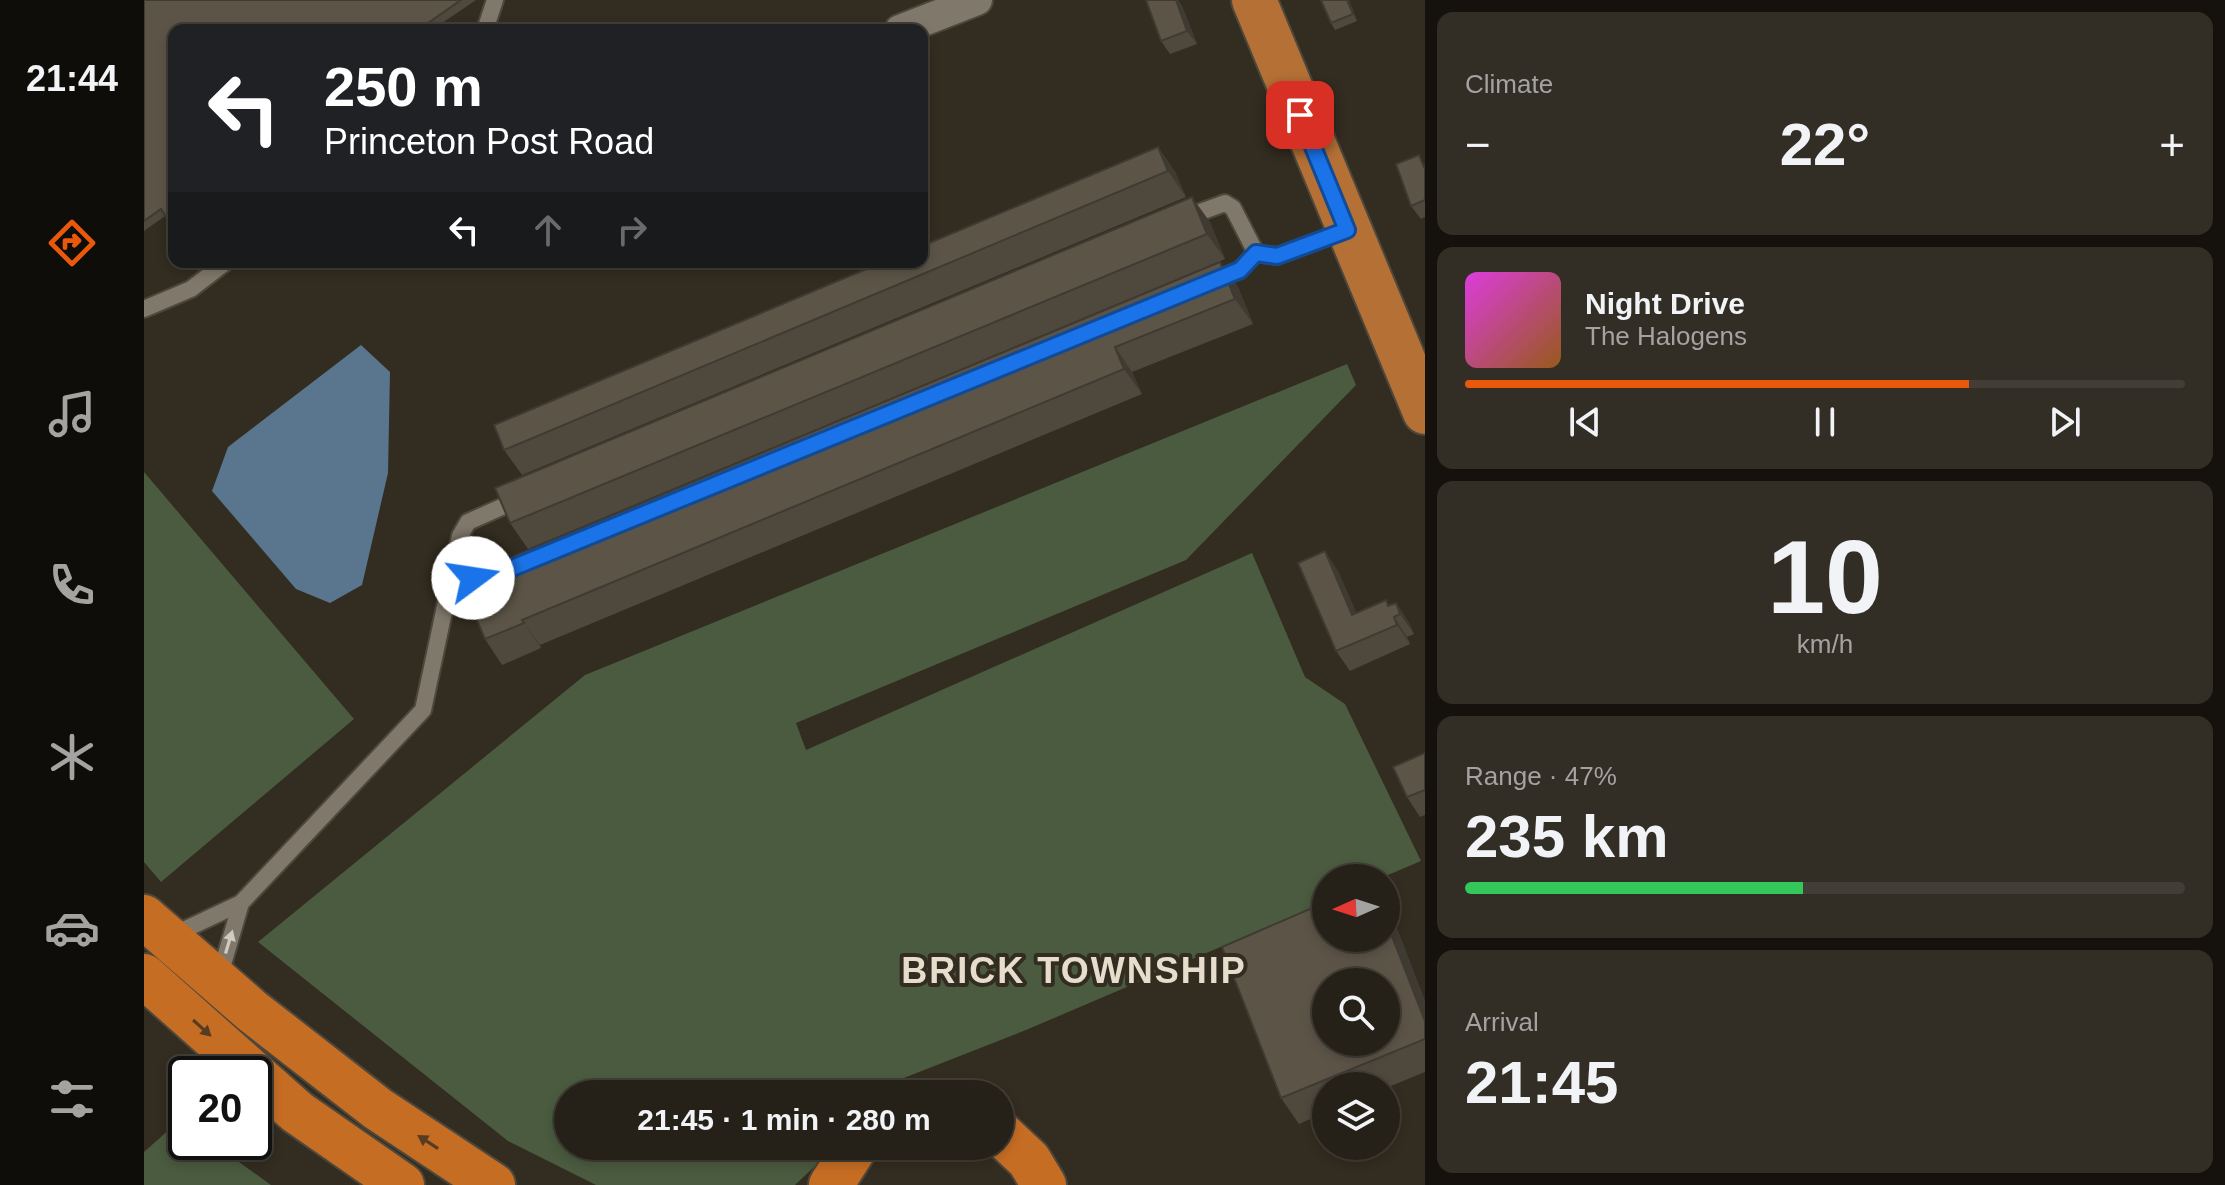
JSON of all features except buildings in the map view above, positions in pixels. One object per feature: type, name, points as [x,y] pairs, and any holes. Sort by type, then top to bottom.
[{"type":"highway","points":[[156,927],[218,981],[378,1109],[493,1185]]},
{"type":"highway","points":[[144,976],[297,1112],[402,1185]]},
{"type":"highway","points":[[1014,1146],[1029,1160],[1044,1185]]},
{"type":"highway","points":[[831,1185],[847,1160]]},
{"type":"main road","points":[[1254,0],[1425,412]]},
{"type":"street","points":[[915,24],[977,0]]},
{"type":"lane","points":[[487,24],[495,0]]},
{"type":"lane","points":[[1169,223],[1225,203],[1233,208],[1256,253]]},
{"type":"lane","points":[[1256,253],[1277,256],[1347,230]]},
{"type":"lane","points":[[1196,288],[1240,270],[1256,253]]},
{"type":"lane","points":[[144,309],[191,289],[218,268]]},
{"type":"lane","points":[[218,981],[241,903],[423,710],[454,557],[468,522],[541,490]]},
{"type":"lane","points":[[454,557],[473,578]]},
{"type":"lane","points":[[156,927],[241,903]]},
{"type":"green space","points":[[1347,364],[1356,385],[1186,560],[796,723],[806,750],[1252,553],[1305,677],[1345,704],[1421,861],[1400,870],[1400,864],[1312,864],[1312,908],[1026,1030],[899,1080],[554,1080],[554,1160],[821,1160],[795,1185],[596,1185],[508,1141],[258,942],[585,675]]},
{"type":"green space","points":[[144,472],[354,719],[161,882],[144,862]]},
{"type":"green space","points":[[168,1131],[168,1160],[236,1160],[271,1185],[144,1185],[144,1152]]},
{"type":"water","points":[[361,345],[390,372],[388,473],[362,585],[330,603],[296,589],[212,491],[228,447]]},
{"type":"district","name":"BRICK TOWNSHIP","points":[[1074,970]]},
{"type":"route","points":[[473,578],[490,577],[890,416],[1240,270],[1256,253],[1277,256],[1347,230],[1300,115]]}]
